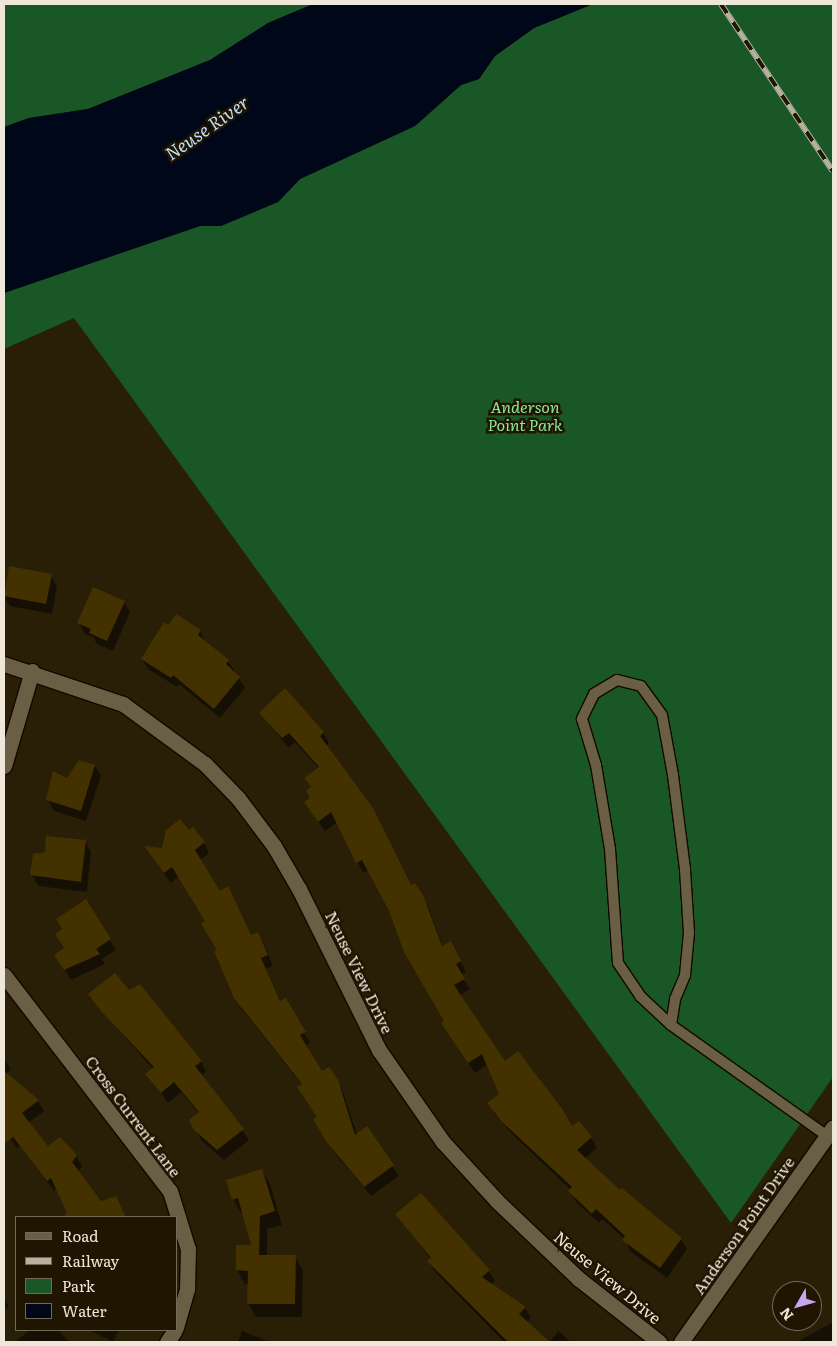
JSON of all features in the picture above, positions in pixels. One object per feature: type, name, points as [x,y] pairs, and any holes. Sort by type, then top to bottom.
[{"type":"street","name":"Neuse View Drive","points":[[4,664],[32,671],[123,704],[191,752],[238,798],[274,846],[299,889],[379,1050],[444,1142],[497,1201],[579,1279],[659,1342]]},
{"type":"street","points":[[4,766],[32,671]]},
{"type":"street","name":"Cross Current Lane","points":[[4,975],[170,1191],[178,1216]]},
{"type":"street","name":"Anderson Point Drive","points":[[681,1342],[831,1134]]},
{"type":"street","name":"Cross Current Lane","points":[[178,1217],[188,1249],[187,1289],[178,1321]]},
{"type":"street","name":"Cross Current Lane","points":[[167,1342],[174,1331]]},
{"type":"lane","points":[[671,1025],[675,999],[685,975],[689,933],[685,869],[673,775],[662,715],[640,686],[617,680],[594,694],[582,719],[596,765],[610,849],[618,962],[640,996],[671,1025],[831,1134]]},
{"type":"green space","points":[[4,4],[313,4],[268,23],[210,60],[88,109],[29,118],[4,127]]},
{"type":"green space","name":"Anderson Point Park","points":[[593,4],[833,4],[833,1077],[731,1223],[74,318],[4,349],[4,293],[200,226],[221,226],[278,202],[300,179],[415,126],[461,85],[479,79],[495,56],[534,28]]},
{"type":"water","name":"Neuse River","points":[[313,4],[593,4],[534,28],[495,56],[479,79],[461,85],[415,126],[300,179],[278,202],[221,226],[200,226],[4,293],[4,127],[29,118],[88,109],[210,60],[268,23]]},
{"type":"building","points":[[9,566],[52,574],[46,604],[4,596]]},
{"type":"building","points":[[93,587],[125,601],[107,641],[89,633],[91,629],[77,623]]},
{"type":"building","points":[[176,614],[201,630],[198,635],[229,660],[226,664],[240,677],[214,709],[173,675],[171,678],[141,659],[164,622],[169,625]]},
{"type":"building","points":[[285,688],[324,732],[320,736],[373,808],[411,885],[415,883],[423,895],[442,946],[451,941],[461,961],[456,964],[465,979],[454,985],[505,1061],[518,1051],[563,1110],[572,1126],[579,1121],[592,1137],[577,1150],[620,1190],[622,1188],[682,1238],[660,1268],[622,1240],[625,1236],[596,1209],[592,1214],[568,1191],[572,1187],[502,1122],[487,1103],[499,1094],[482,1054],[468,1063],[441,1023],[444,1021],[404,952],[389,911],[362,860],[356,863],[331,812],[318,822],[304,802],[310,798],[306,791],[311,787],[304,778],[319,767],[289,733],[282,738],[259,713]]},
{"type":"building","points":[[79,760],[95,765],[81,811],[46,800],[53,771],[67,778]]},
{"type":"building","points":[[180,819],[189,830],[193,827],[205,842],[195,850],[220,891],[228,886],[251,935],[258,932],[268,955],[261,958],[280,1001],[286,998],[306,1032],[300,1035],[322,1071],[329,1067],[338,1080],[355,1135],[367,1126],[394,1165],[364,1187],[326,1141],[313,1119],[317,1117],[297,1087],[302,1084],[234,998],[214,951],[217,950],[201,924],[205,921],[172,867],[164,873],[144,846],[162,848],[166,830]]},
{"type":"building","points":[[46,836],[86,840],[81,882],[30,875],[33,854],[45,852]]},
{"type":"building","points":[[86,899],[111,939],[96,949],[100,954],[64,970],[54,955],[64,948],[55,934],[62,929],[56,919]]},
{"type":"building","points":[[115,973],[129,990],[140,984],[202,1061],[195,1066],[244,1129],[217,1150],[194,1130],[189,1120],[199,1112],[174,1082],[161,1093],[145,1074],[154,1067],[101,1011],[88,994]]},
{"type":"building","points":[[4,1071],[39,1100],[22,1113],[48,1146],[60,1137],[77,1155],[72,1162],[101,1201],[116,1196],[126,1216],[64,1216],[67,1213],[51,1178],[47,1181],[13,1137],[4,1144]]},
{"type":"building","points":[[262,1169],[275,1211],[260,1216],[259,1255],[296,1255],[295,1304],[247,1304],[248,1271],[236,1270],[236,1245],[251,1245],[238,1198],[232,1200],[226,1180]]},
{"type":"building","points":[[421,1193],[490,1270],[482,1277],[526,1307],[519,1314],[550,1342],[508,1342],[427,1261],[431,1258],[395,1214]]},
{"type":"railway","points":[[721,4],[833,171]]}]
